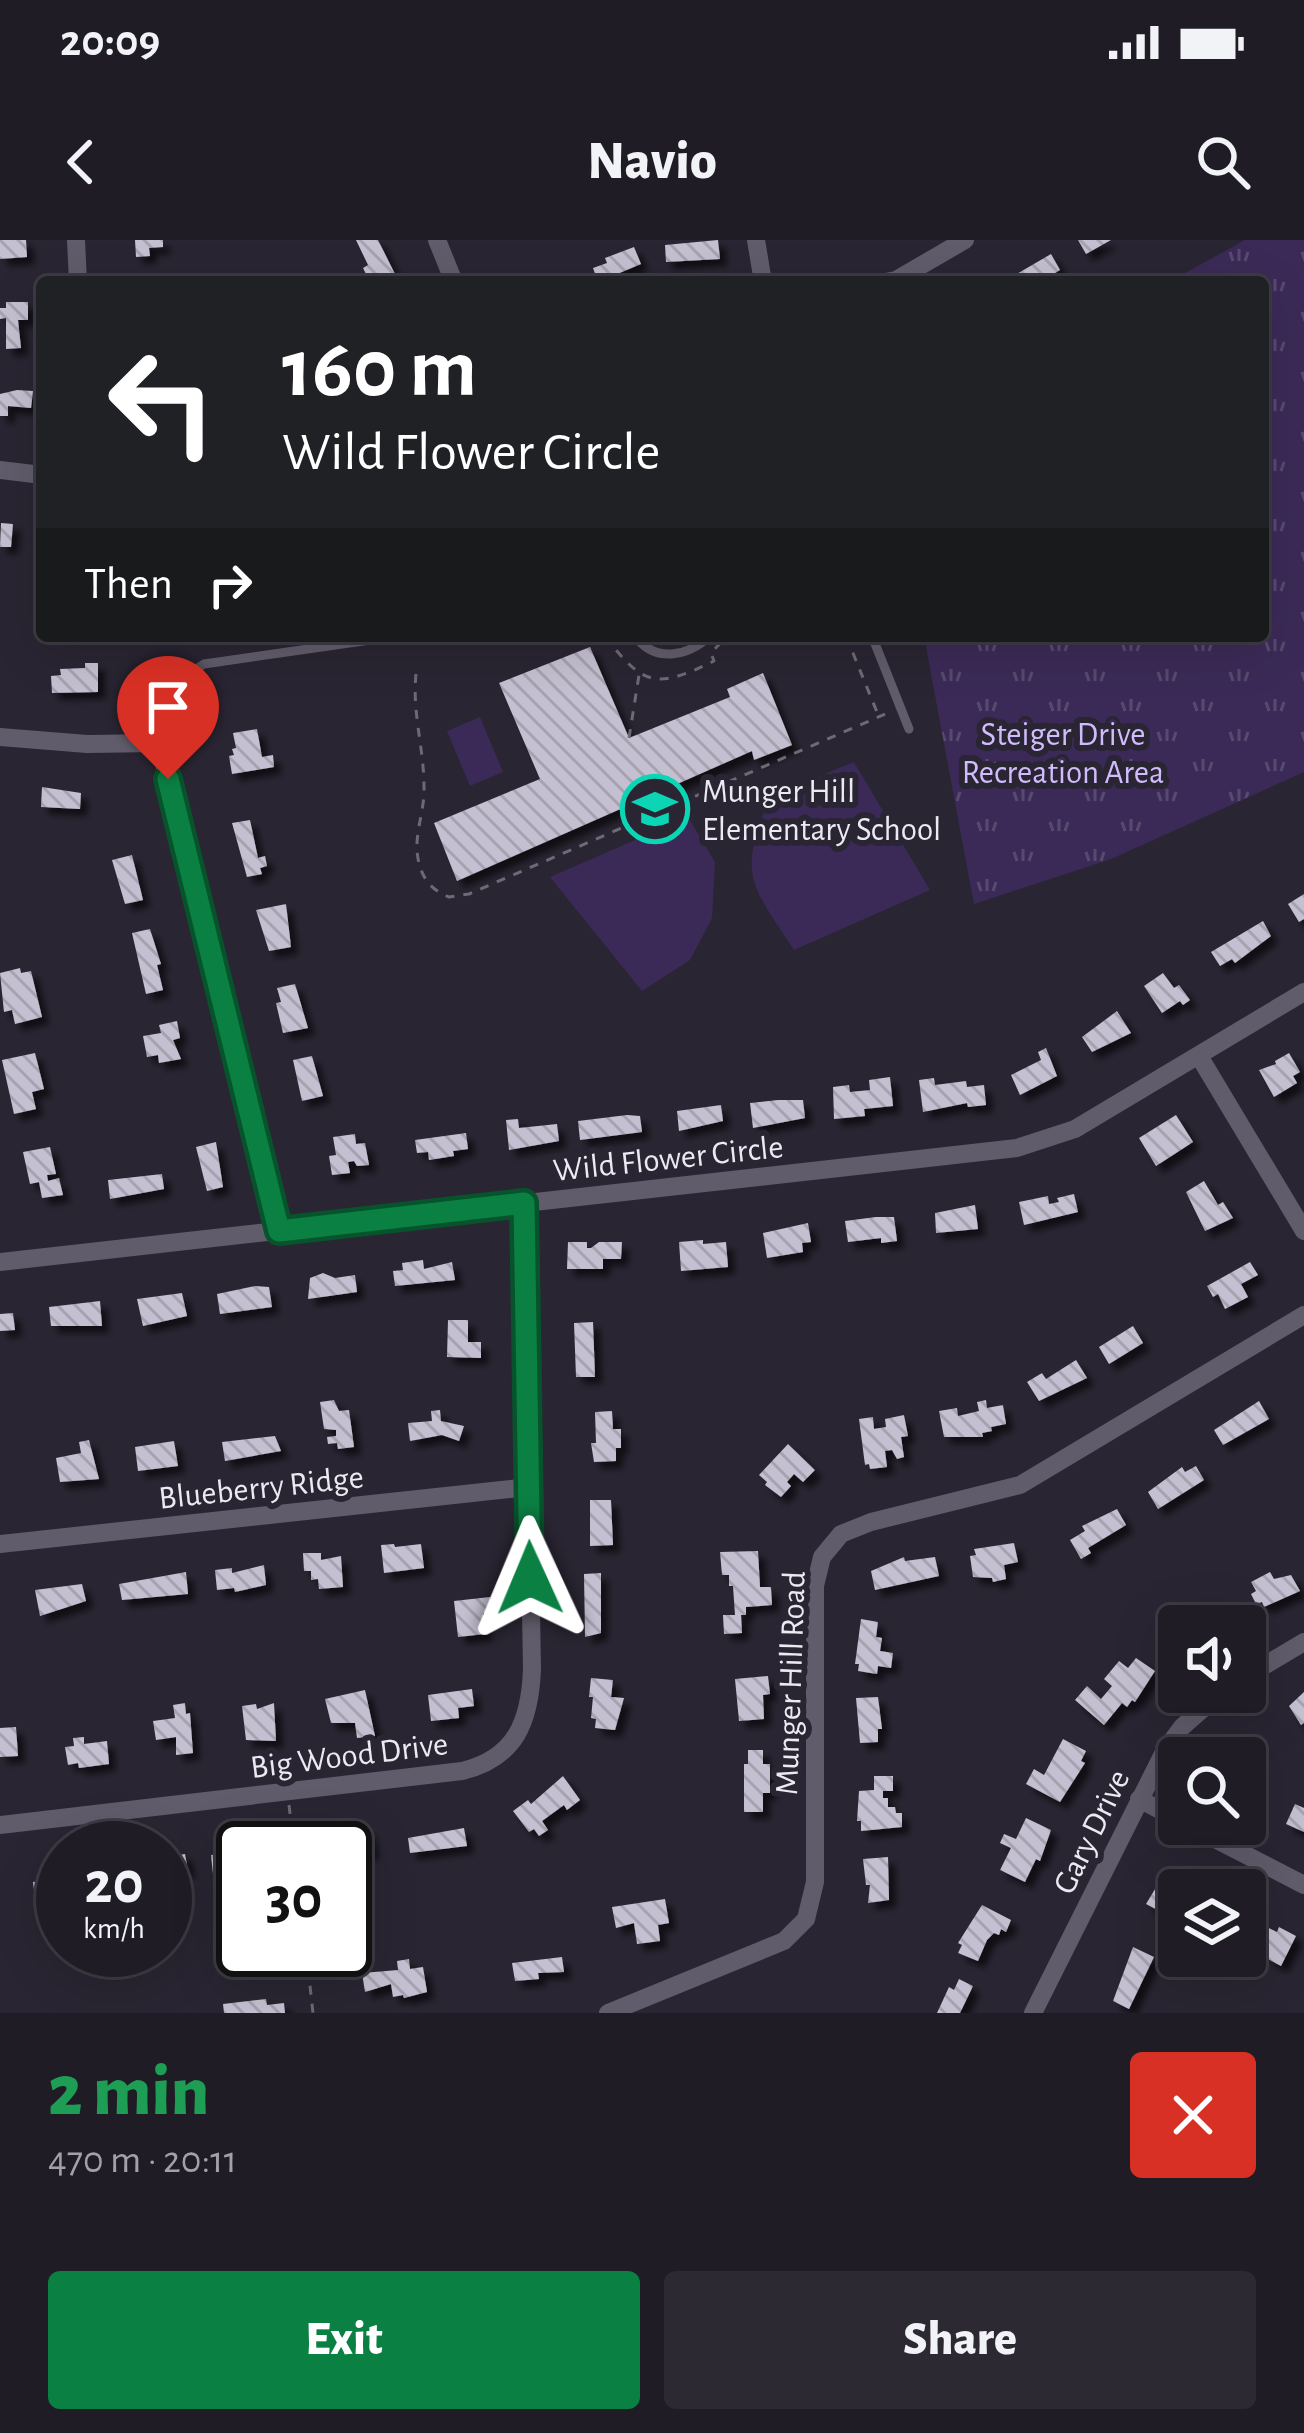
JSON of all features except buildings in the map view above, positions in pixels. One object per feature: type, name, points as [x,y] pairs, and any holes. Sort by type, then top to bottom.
[{"type":"street","points":[[76,240],[78,276]]},
{"type":"street","points":[[437,240],[452,276]]},
{"type":"street","points":[[756,240],[762,276]]},
{"type":"street","points":[[903,276],[965,240]]},
{"type":"street","points":[[0,470],[36,474]]},
{"type":"street","points":[[0,736],[87,744],[150,743],[279,1231]]},
{"type":"street","name":"Wild Flower Circle","points":[[0,1261],[1032,1145],[1075,1130],[1304,992]]},
{"type":"street","points":[[1199,1056],[1304,1231]]},
{"type":"street","name":"Big Wood Drive","points":[[0,1825],[462,1771],[483,1766],[511,1747],[522,1731],[531,1691],[524,1203]]},
{"type":"street","name":"Munger Hill Road","points":[[608,2013],[784,1941],[806,1919],[815,1882],[814,1586],[831,1543],[871,1522],[1020,1485],[1304,1315]]},
{"type":"street","name":"Blueberry Ridge","points":[[0,1544],[529,1486]]},
{"type":"street","points":[[1266,1665],[1304,1642]]},
{"type":"street","name":"Gary Drive","points":[[1033,2013],[1165,1750],[1198,1713]]},
{"type":"street","points":[[1139,1799],[1158,1809]]},
{"type":"street","points":[[1226,1845],[1304,1886]]},
{"type":"lane","points":[[150,743],[141,710],[156,693],[204,664],[356,642]]},
{"type":"lane","points":[[643,642],[659,655],[690,652],[702,642]]},
{"type":"lane","points":[[874,642],[910,729]]},
{"type":"lane","points":[[150,743],[156,693]]},
{"type":"path","points":[[609,642],[626,665],[640,674],[664,679],[687,675],[714,661],[711,652],[721,642]]},
{"type":"path","points":[[416,674],[414,719],[425,794],[418,831],[419,863],[426,882],[449,897],[469,894],[880,716],[849,642]]},
{"type":"path","points":[[628,738],[640,674]]},
{"type":"path","points":[[288,1792],[291,1821]]},
{"type":"path","points":[[309,1977],[313,2013]]},
{"type":"green space","name":"Steiger Drive Recreation Area","points":[[1245,240],[1304,240],[1304,772],[1111,859],[974,904],[925,642],[1269,642],[1269,276],[1180,276]]},
{"type":"green space","points":[[480,717],[503,772],[470,786],[447,731]]},
{"type":"green space","points":[[854,762],[930,890],[794,950],[753,877],[760,823],[770,796]]},
{"type":"green space","points":[[688,817],[715,862],[712,918],[690,960],[642,991],[550,877]]},
{"type":"place","name":"Munger Hill Elementary School","points":[[655,809]]},
{"type":"route","points":[[168,779],[279,1231],[524,1203],[530,1578]]}]
